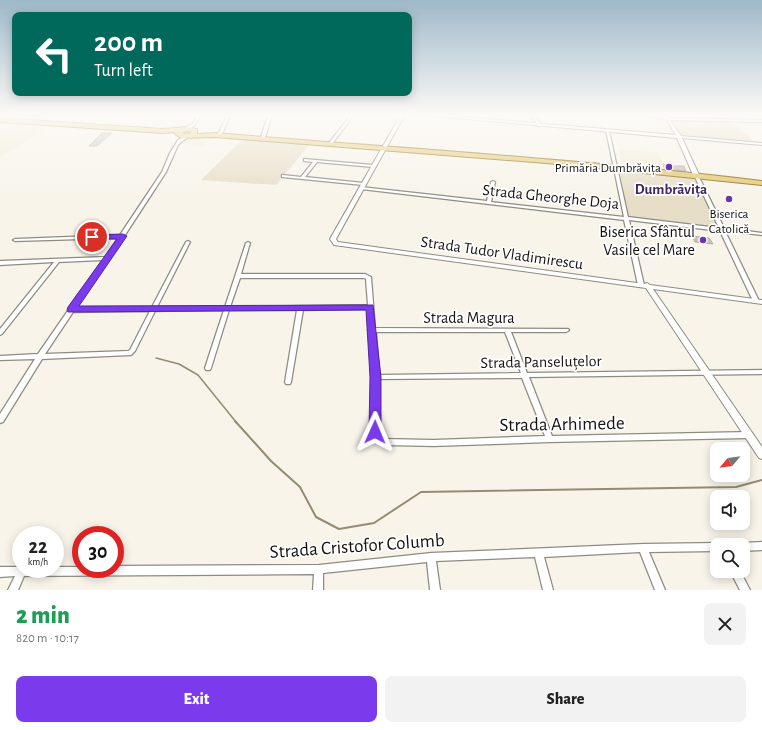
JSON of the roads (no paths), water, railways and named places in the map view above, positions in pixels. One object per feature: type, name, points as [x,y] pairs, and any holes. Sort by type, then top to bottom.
[{"type":"main road","points":[[335,144],[384,147]]},
{"type":"main road","points":[[339,144],[546,161],[762,183]]},
{"type":"street","points":[[0,420],[40,356],[123,236],[166,168],[177,144]]},
{"type":"street","points":[[362,186],[386,144]]},
{"type":"street","points":[[610,144],[626,218],[644,285],[762,454]]},
{"type":"street","points":[[682,144],[722,230],[759,301]]},
{"type":"street","points":[[305,160],[373,166]]},
{"type":"street","points":[[302,178],[316,161]]},
{"type":"street","name":"Strada Gheorghe Doja","points":[[283,176],[762,234]]},
{"type":"street","points":[[489,202],[493,182]]},
{"type":"street","name":"Strada Tudor Vladimirescu","points":[[362,186],[333,239],[334,242],[340,245],[759,301]]},
{"type":"street","points":[[16,240],[123,236]]},
{"type":"street","points":[[0,358],[129,353],[132,351],[188,242]]},
{"type":"street","points":[[208,368],[248,243]]},
{"type":"street","points":[[0,263],[107,258]]},
{"type":"street","points":[[0,334],[57,261]]},
{"type":"street","points":[[237,276],[368,276],[371,330],[376,377]]},
{"type":"street","points":[[72,310],[370,307]]},
{"type":"street","points":[[288,382],[300,308]]},
{"type":"street","name":"Strada Magura","points":[[371,330],[566,330]]},
{"type":"street","points":[[507,330],[550,439]]},
{"type":"street","name":"Strada Panseluțelor","points":[[376,377],[762,372]]},
{"type":"street","name":"Strada Arhimede","points":[[376,377],[375,432],[378,439],[384,442],[434,443],[550,439],[749,436]]},
{"type":"street","points":[[750,546],[762,546]]},
{"type":"street","name":"Strada Cristofor Columb","points":[[64,571],[319,568],[431,556],[643,548],[710,547]]},
{"type":"street","points":[[643,548],[660,590]]},
{"type":"street","points":[[538,552],[548,590]]},
{"type":"street","points":[[431,556],[435,590]]},
{"type":"street","points":[[318,590],[319,568]]},
{"type":"street","name":"Strada Cristofor Columb","points":[[0,572],[12,571]]},
{"type":"street","points":[[13,590],[19,578]]},
{"type":"street","points":[[739,578],[745,590]]},
{"type":"waterway","points":[[156,358],[179,364],[198,375],[236,422]]},
{"type":"waterway","points":[[235,421],[271,461],[300,487],[316,517],[339,529],[374,523],[421,492],[736,487],[762,480]]},
{"type":"place","name":"Primăria Dumbrăvița","points":[[669,167]]},
{"type":"place","name":"Biserica Catolică","points":[[729,199]]},
{"type":"place","name":"Biserica Sfântul Vasile cel Mare","points":[[703,240]]},
{"type":"district","name":"Dumbrăvița","points":[[671,189]]}]
